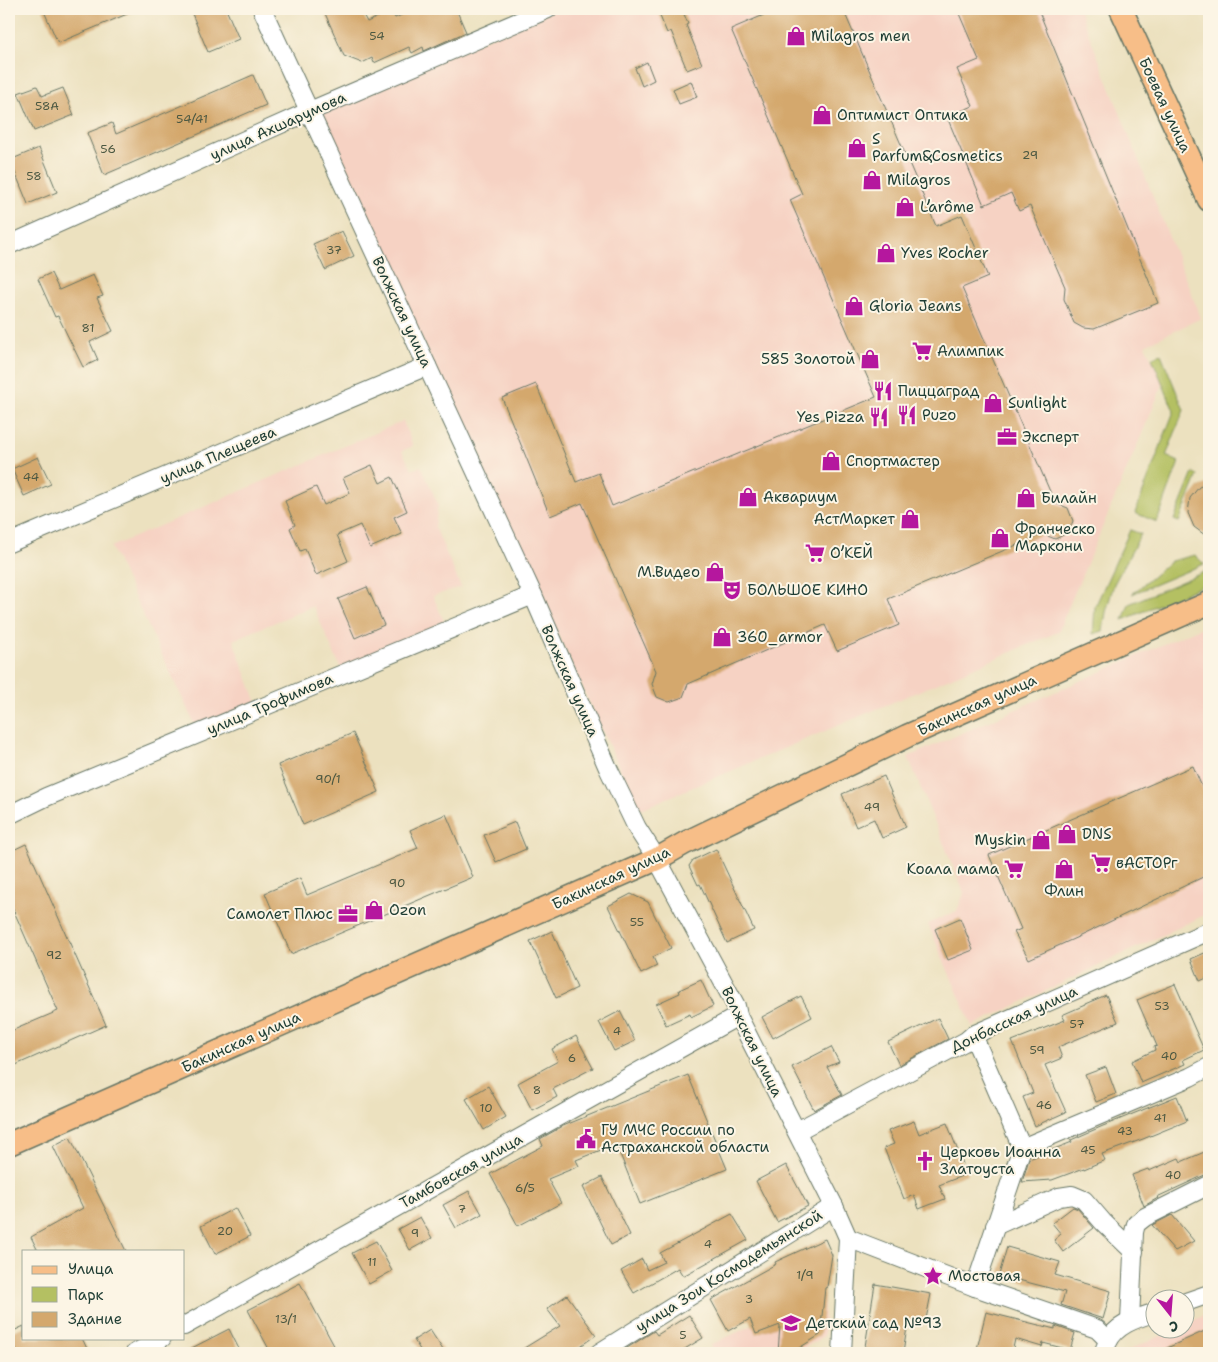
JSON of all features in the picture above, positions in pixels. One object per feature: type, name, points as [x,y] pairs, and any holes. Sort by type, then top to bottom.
[{"type":"main road","name":"Боевая улица","points":[[1121,9],[1209,200]]},
{"type":"main road","name":"Бакинская улица","points":[[9,1144],[657,859],[685,843],[907,736],[1209,603]]},
{"type":"street","name":"Волжская улица","points":[[262,9],[533,595],[608,768],[637,828],[657,859],[736,1006],[738,1016],[797,1131],[848,1238],[839,1351]]},
{"type":"street","name":"улица Ахшарумова","points":[[9,245],[310,111],[548,9]]},
{"type":"street","name":"улица Плещеева","points":[[9,544],[427,366]]},
{"type":"street","name":"улица Трофимова","points":[[9,815],[46,797],[533,595]]},
{"type":"street","name":"Донбасская улица","points":[[797,1131],[966,1041],[973,1035],[1209,931]]},
{"type":"street","name":"Тамбовская улица","points":[[185,1325],[738,1016]]},
{"type":"street","points":[[973,1035],[1022,1148],[975,1287]]},
{"type":"street","points":[[1022,1148],[1190,1077],[1209,1067]]},
{"type":"street","points":[[1130,1321],[1136,1224],[1145,1216],[1209,1185]]},
{"type":"street","points":[[995,1226],[1059,1197],[1072,1196],[1084,1200],[1134,1252]]},
{"type":"street","name":"улица Зои Космодемьянской","points":[[599,1353],[834,1206]]},
{"type":"street","points":[[848,1238],[975,1287],[1097,1329],[1106,1347],[1118,1330],[1130,1321],[1146,1315]]},
{"type":"street","points":[[1196,1299],[1209,1294]]},
{"type":"street","points":[[135,1353],[158,1340]]},
{"type":"shaded area","points":[[556,9],[1079,9],[1201,318],[1145,345],[1163,384],[1058,632],[639,810],[317,112]]},
{"type":"shaded area","points":[[403,421],[413,446],[402,451],[412,470],[421,466],[438,504],[435,527],[461,587],[433,596],[446,626],[342,671],[313,606],[233,640],[257,703],[196,727],[111,547]]},
{"type":"shaded area","points":[[1209,624],[1209,913],[972,1026],[928,924],[957,911],[964,893],[908,757]]},
{"type":"shaded area","name":"Детский сад №93","points":[[824,1294],[824,1336],[796,1353],[715,1353],[710,1345],[785,1310]]},
{"type":"shaded area","points":[[1209,1313],[1209,1353],[1122,1353],[1151,1340],[1196,1340],[1196,1319]]},
{"type":"green space","points":[[1161,354],[1184,410],[1166,456],[1179,462],[1157,522],[1135,513],[1174,411],[1152,358]]},
{"type":"green space","points":[[1193,473],[1198,475],[1179,522],[1174,520]]},
{"type":"green space","points":[[1130,530],[1141,534],[1114,584],[1103,631],[1093,634],[1095,607]]},
{"type":"green space","points":[[1195,555],[1204,564],[1132,594],[1171,561]]},
{"type":"green space","points":[[1209,570],[1209,583],[1123,620],[1129,604]]},
{"type":"building","points":[[43,9],[139,9],[58,43]]},
{"type":"building","points":[[190,9],[226,9],[239,39],[208,52]]},
{"type":"building","points":[[323,9],[360,9],[367,22],[391,11],[395,18],[415,9],[456,9],[466,32],[424,51],[423,47],[412,53],[409,47],[374,63],[372,58],[362,63],[344,56]]},
{"type":"building","points":[[657,9],[682,9],[688,24],[686,25],[702,64],[687,70],[671,31],[667,33]]},
{"type":"building","name":"Алимпик","points":[[778,9],[843,9],[936,226],[962,215],[988,277],[962,288],[1055,503],[1068,508],[1073,521],[1068,533],[1055,539],[1043,534],[888,599],[899,625],[837,651],[825,625],[688,684],[683,697],[669,702],[657,697],[652,684],[656,671],[582,503],[550,516],[502,398],[536,384],[576,482],[599,473],[612,506],[876,397],[790,200],[802,194],[731,29]]},
{"type":"building","points":[[957,9],[1038,9],[1158,303],[1094,329],[1083,328],[1074,323],[1064,299],[1065,287],[1030,206],[1019,211],[1011,193],[984,205],[947,117],[973,106],[957,69],[979,60]]},
{"type":"building","points":[[647,62],[654,80],[642,86],[635,68]]},
{"type":"building","points":[[253,75],[266,105],[104,175],[87,133],[112,123],[116,134]]},
{"type":"building","points":[[691,81],[697,97],[679,104],[673,89]]},
{"type":"building","points":[[37,86],[42,96],[63,88],[74,115],[34,131],[18,93]]},
{"type":"building","points":[[39,148],[57,192],[28,204],[10,160]]},
{"type":"building","points":[[342,231],[354,256],[325,270],[313,244]]},
{"type":"building","points":[[51,273],[59,290],[93,275],[103,296],[97,298],[113,331],[90,342],[98,360],[83,367],[58,316],[55,317],[38,279]]},
{"type":"building","points":[[38,457],[51,484],[24,496],[12,469]]},
{"type":"building","points":[[372,465],[380,483],[392,477],[407,511],[394,517],[402,534],[370,548],[360,525],[337,535],[348,561],[316,575],[305,549],[300,551],[290,528],[295,525],[285,501],[316,487],[324,505],[350,493],[343,478]]},
{"type":"building","points":[[1209,483],[1209,538],[1194,527],[1188,513],[1190,498],[1199,487]]},
{"type":"building","points":[[367,587],[384,625],[355,638],[338,599]]},
{"type":"building","points":[[353,733],[379,792],[303,825],[278,765]]},
{"type":"building","name":"вАСТОРг","points":[[1193,766],[1209,803],[1209,860],[1203,877],[1029,959],[1014,932],[1021,929],[989,855]]},
{"type":"building","points":[[884,776],[906,827],[882,838],[874,819],[856,827],[842,794]]},
{"type":"building","points":[[446,814],[473,877],[291,954],[265,893],[300,878],[307,895],[418,848],[410,830]]},
{"type":"building","points":[[515,822],[526,849],[496,862],[484,835]]},
{"type":"building","points":[[26,844],[106,1025],[9,1068],[9,1032],[58,1011],[9,900],[9,852]]},
{"type":"building","points":[[716,849],[754,930],[727,943],[700,884],[698,885],[689,866],[693,860]]},
{"type":"building","points":[[631,894],[648,902],[671,948],[653,957],[657,966],[641,974],[608,906]]},
{"type":"building","points":[[960,918],[973,950],[948,960],[935,929]]},
{"type":"building","points":[[552,931],[577,988],[556,998],[530,941]]},
{"type":"building","points":[[1209,951],[1209,977],[1200,981],[1191,959]]},
{"type":"building","points":[[701,980],[713,1006],[691,1017],[690,1014],[666,1025],[656,1004],[680,993],[679,990]]},
{"type":"building","points":[[1175,984],[1204,1050],[1183,1060],[1185,1064],[1141,1083],[1132,1061],[1155,1050],[1154,1047],[1157,1046],[1137,1000]]},
{"type":"building","points":[[1106,995],[1118,1022],[1058,1047],[1062,1058],[1045,1065],[1066,1112],[1035,1126],[1023,1097],[1033,1093],[1012,1041],[1065,1020],[1062,1015]]},
{"type":"building","points":[[801,996],[812,1017],[773,1038],[762,1017]]},
{"type":"building","points":[[620,1011],[635,1041],[614,1051],[599,1022]]},
{"type":"building","points":[[938,1018],[948,1039],[899,1065],[888,1042]]},
{"type":"building","points":[[576,1036],[593,1068],[553,1089],[557,1097],[532,1110],[518,1083],[558,1061],[552,1049]]},
{"type":"building","points":[[831,1047],[839,1062],[827,1067],[842,1095],[814,1110],[792,1067]]},
{"type":"building","points":[[1106,1067],[1116,1094],[1096,1102],[1085,1075]]},
{"type":"building","points":[[688,1075],[727,1169],[640,1204],[616,1144],[576,1160],[579,1166],[548,1179],[561,1203],[518,1226],[490,1174],[543,1146],[540,1139],[563,1126]]},
{"type":"building","points":[[488,1086],[506,1117],[484,1130],[466,1099]]},
{"type":"building","points":[[1177,1096],[1187,1121],[1102,1154],[1105,1160],[1084,1169],[1052,1180],[1022,1182],[1029,1159]]},
{"type":"building","name":"Церковь Иоанна Златоуста","points":[[914,1121],[919,1134],[947,1123],[967,1174],[939,1185],[945,1199],[919,1209],[914,1195],[904,1199],[884,1148],[894,1144],[888,1131]]},
{"type":"building","points":[[70,1137],[126,1250],[38,1250],[31,1237],[83,1208],[53,1146]]},
{"type":"building","points":[[1209,1150],[1209,1173],[1157,1197],[1144,1206],[1132,1175],[1148,1169],[1149,1171],[1179,1158],[1181,1162]]},
{"type":"building","points":[[786,1165],[808,1206],[777,1222],[756,1181]]},
{"type":"building","points":[[602,1177],[630,1235],[611,1245],[583,1187]]},
{"type":"building","points":[[469,1191],[482,1214],[456,1228],[443,1205]]},
{"type":"building","points":[[1073,1207],[1078,1209],[1094,1228],[1063,1252],[1054,1240],[1061,1234],[1052,1223]]},
{"type":"building","points":[[235,1208],[250,1236],[215,1254],[201,1226]]},
{"type":"building","points":[[732,1214],[748,1240],[683,1276],[678,1268],[634,1293],[621,1271],[642,1259],[647,1270],[664,1262],[660,1253]]},
{"type":"building","points":[[1172,1215],[1194,1241],[1175,1251],[1152,1225]]},
{"type":"building","points":[[420,1217],[432,1238],[410,1250],[398,1229]]},
{"type":"building","points":[[825,1239],[832,1255],[827,1287],[825,1288],[820,1335],[791,1353],[778,1353],[780,1325],[756,1334],[750,1319],[728,1331],[711,1300],[776,1264],[775,1262]]},
{"type":"building","points":[[376,1241],[392,1271],[369,1284],[352,1253]]},
{"type":"building","points":[[1007,1247],[1060,1262],[1055,1275],[1111,1291],[1103,1319],[1061,1305],[1065,1292],[999,1275]]},
{"type":"building","points":[[300,1283],[338,1353],[271,1353],[248,1310]]},
{"type":"building","points":[[875,1284],[931,1294],[925,1324],[908,1321],[903,1353],[864,1353]]},
{"type":"building","points":[[567,1295],[596,1335],[571,1353],[516,1353],[560,1326],[547,1309]]},
{"type":"building","points":[[986,1312],[1055,1329],[1055,1326],[1075,1333],[1070,1350],[1043,1343],[1042,1347],[1015,1339],[1012,1353],[976,1353]]},
{"type":"building","points":[[689,1315],[703,1338],[678,1353],[619,1353],[654,1331],[657,1335]]},
{"type":"building","points":[[22,1327],[22,1340],[83,1340],[89,1353],[18,1353],[9,1333]]},
{"type":"building","points":[[229,1329],[241,1353],[182,1353]]},
{"type":"building","points":[[1209,1329],[1209,1353],[1156,1353],[1185,1340],[1196,1340],[1196,1335]]},
{"type":"building","points":[[430,1330],[445,1353],[422,1353],[414,1340]]},
{"type":"place","name":"Milagros men","points":[[796,36]]},
{"type":"place","name":"Оптимист Оптика","points":[[822,115]]},
{"type":"place","name":"S Parfum&Cosmetics","points":[[857,148]]},
{"type":"place","name":"Milagros","points":[[872,180]]},
{"type":"place","name":"L’arôme","points":[[905,207]]},
{"type":"place","name":"Yves Rocher","points":[[886,253]]},
{"type":"place","name":"Gloria Jeans","points":[[854,306]]},
{"type":"place","name":"Алимпик","points":[[922,351]]},
{"type":"place","name":"585 Золотой","points":[[870,359]]},
{"type":"place","name":"Пиццаград","points":[[883,391]]},
{"type":"place","name":"Sunlight","points":[[993,403]]},
{"type":"place","name":"Puzo","points":[[907,415]]},
{"type":"place","name":"Yes Pizza","points":[[879,417]]},
{"type":"place","name":"Эксперт","points":[[1007,437]]},
{"type":"place","name":"Спортмастер","points":[[831,461]]},
{"type":"place","name":"Аквариум","points":[[748,497]]},
{"type":"place","name":"Билайн","points":[[1026,498]]},
{"type":"place","name":"АстМаркет","points":[[910,519]]},
{"type":"place","name":"Франческо Маркони","points":[[1000,538]]},
{"type":"place","name":"О’КЕЙ","points":[[815,553]]},
{"type":"place","name":"М.Видео","points":[[715,572]]},
{"type":"place","name":"БОЛЬШОЕ КИНО","points":[[732,590]]},
{"type":"place","name":"360_armor","points":[[722,637]]},
{"type":"place","name":"DNS","points":[[1067,834]]},
{"type":"place","name":"Myskin","points":[[1041,840]]},
{"type":"place","name":"вАСТОРг","points":[[1101,863]]},
{"type":"place","name":"Коала мама","points":[[1014,869]]},
{"type":"place","name":"Флин","points":[[1064,869]]},
{"type":"place","name":"Ozon","points":[[374,910]]},
{"type":"place","name":"Самолет Плюс","points":[[348,914]]},
{"type":"place","name":"ГУ МЧС России по Астраханской области","points":[[586,1139]]},
{"type":"place","name":"Церковь Иоанна Златоуста","points":[[925,1161]]},
{"type":"place","name":"Мостовая","points":[[933,1276]]},
{"type":"place","name":"Детский сад №93","points":[[791,1323]]}]
